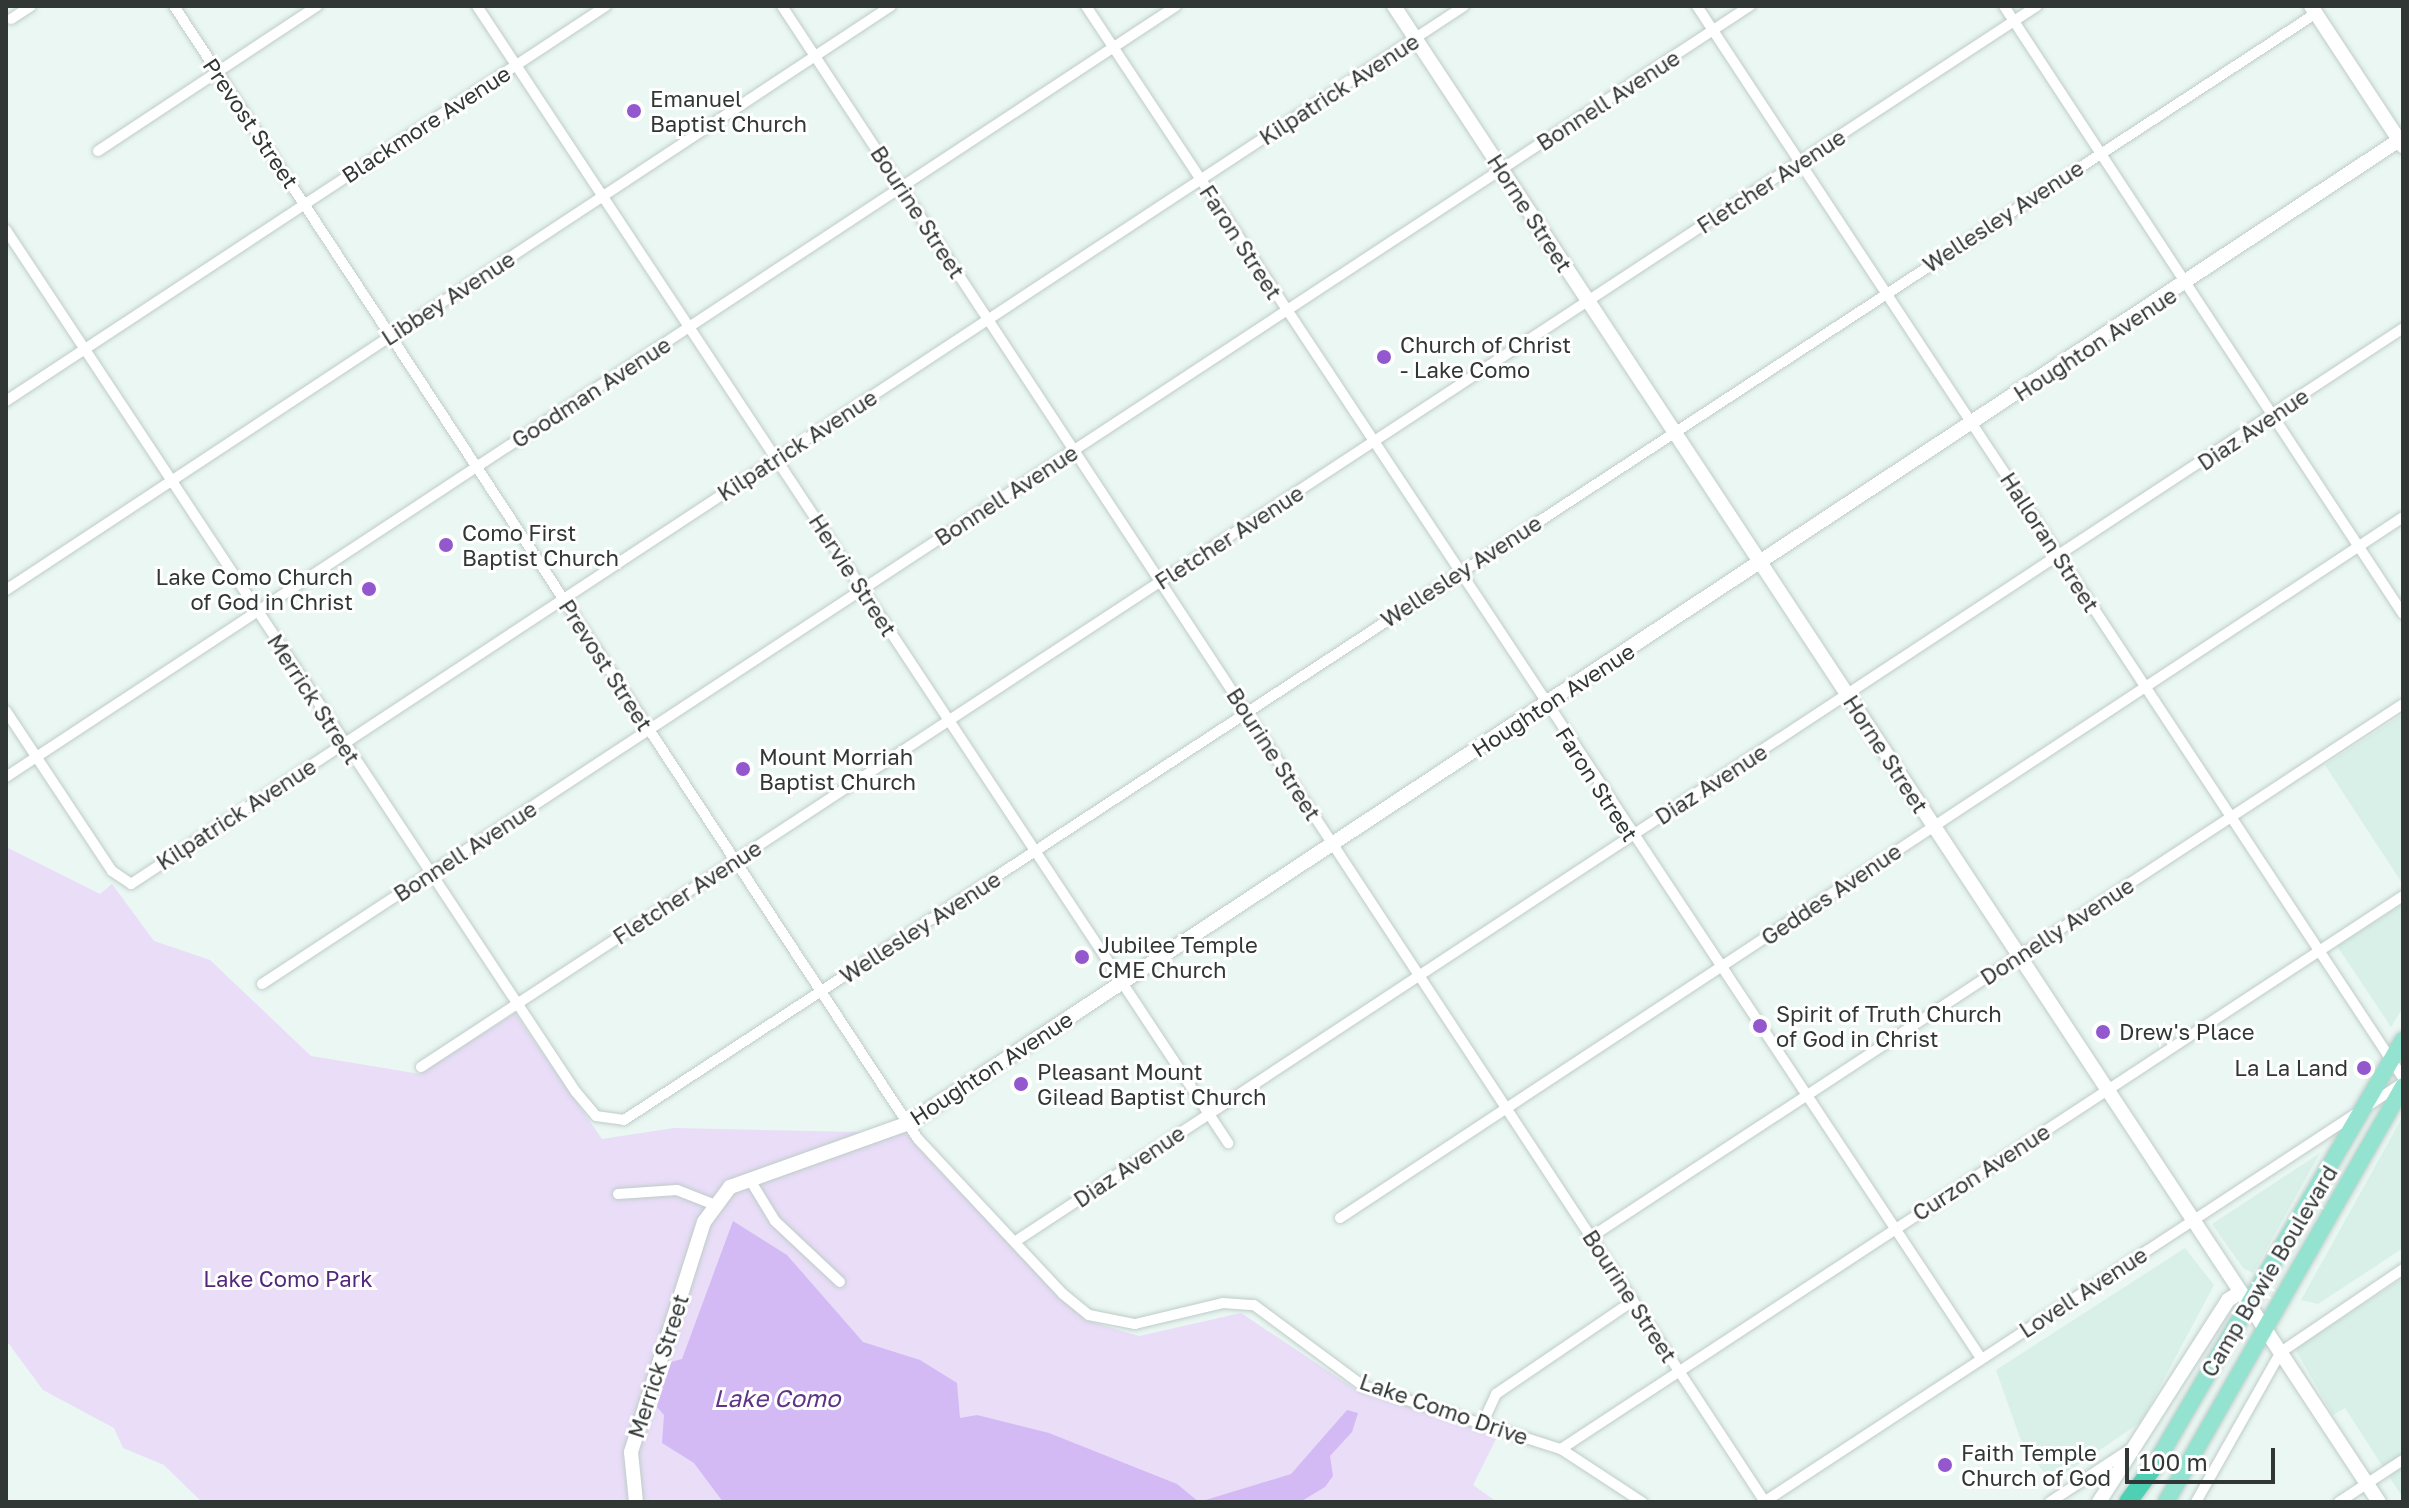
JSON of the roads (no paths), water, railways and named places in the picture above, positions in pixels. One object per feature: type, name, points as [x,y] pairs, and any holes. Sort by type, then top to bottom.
[{"type":"highway","points":[[2128,1502],[2154,1466]]},
{"type":"main road","name":"Camp Bowie Boulevard","points":[[2154,1466],[2246,1298],[2403,1040]]},
{"type":"main road","name":"Camp Bowie Boulevard","points":[[2166,1502],[2403,1082]]},
{"type":"street","points":[[11,19],[31,6]]},
{"type":"street","name":"Prevost Street","points":[[174,6],[909,1123]]},
{"type":"street","points":[[98,151],[317,6]]},
{"type":"street","name":"Hervie Street","points":[[477,6],[1228,1143]]},
{"type":"street","name":"Blackmore Avenue","points":[[6,401],[606,6]]},
{"type":"street","name":"Bourine Street","points":[[782,6],[1765,1502]]},
{"type":"street","name":"Libbey Avenue","points":[[6,590],[891,6]]},
{"type":"street","name":"Faron Street","points":[[1086,6],[1892,1231],[1981,1358]]},
{"type":"street","name":"Goodman Avenue","points":[[6,777],[1176,6]]},
{"type":"street","name":"Horne Street","points":[[1394,6],[2379,1502]]},
{"type":"street","name":"Kilpatrick Avenue","points":[[35,756],[112,871],[131,884],[1464,6]]},
{"type":"street","name":"Halloran Street","points":[[1697,6],[2403,1082]]},
{"type":"street","name":"Bonnell Avenue","points":[[262,984],[1750,6]]},
{"type":"street","points":[[2004,6],[2403,614]]},
{"type":"street","name":"Fletcher Avenue","points":[[421,1067],[2037,6]]},
{"type":"street","points":[[2313,10],[2401,143]]},
{"type":"street","name":"Wellesley Avenue","points":[[605,1120],[638,1114],[2313,10]]},
{"type":"street","name":"Houghton Avenue","points":[[701,1232],[715,1205],[750,1180],[909,1123],[2401,143]]},
{"type":"street","name":"Merrick Street","points":[[6,230],[516,1005],[584,1104],[605,1120]]},
{"type":"street","name":"Diaz Avenue","points":[[1019,1239],[2274,416],[2403,328]]},
{"type":"street","name":"Geddes Avenue","points":[[1340,1218],[2403,517]]},
{"type":"street","name":"Donnelly Avenue","points":[[1591,1237],[2403,704]]},
{"type":"street","points":[[6,711],[35,756]]},
{"type":"street","name":"Curzon Avenue","points":[[1561,1449],[2403,896]]},
{"type":"street","name":"Lovell Avenue","points":[[1765,1502],[2403,1082]]},
{"type":"street","name":"Lake Como Drive","points":[[909,1123],[1089,1315],[1135,1324],[1223,1303],[1254,1305],[1363,1386],[1484,1420],[1561,1449],[1642,1502]]},
{"type":"street","points":[[750,1180],[775,1221],[840,1282]]},
{"type":"street","points":[[618,1194],[677,1190],[715,1205]]},
{"type":"street","name":"Merrick Street","points":[[633,1501],[631,1452],[701,1232]]},
{"type":"street","points":[[2196,1502],[2281,1352],[2403,1269]]},
{"type":"street","points":[[2099,1502],[2140,1443],[2228,1300],[2246,1298]]},
{"type":"street","points":[[1484,1420],[1496,1394],[1633,1301]]},
{"type":"street","points":[[2050,1502],[2067,1498],[2140,1443]]},
{"type":"street","points":[[2339,1502],[2403,1460]]},
{"type":"street","name":"Camp Bowie Boulevard","points":[[2135,1502],[2154,1466]]},
{"type":"water","name":"Lake Como","points":[[733,1221],[787,1255],[863,1342],[920,1360],[957,1383],[960,1418],[977,1415],[1049,1433],[1177,1484],[1199,1502],[723,1502],[694,1463],[662,1443],[664,1415],[656,1406],[671,1362],[682,1359]]},
{"type":"water","points":[[1347,1410],[1358,1413],[1352,1432],[1330,1456],[1333,1476],[1325,1487],[1300,1502],[1199,1502],[1291,1474]]},
{"type":"place","name":"Emanuel Baptist Church","points":[[634,111]]},
{"type":"place","name":"Church of Christ - Lake Como","points":[[1384,357]]},
{"type":"place","name":"Como First Baptist Church","points":[[446,545]]},
{"type":"place","name":"Lake Como Church of God in Christ","points":[[369,589]]},
{"type":"place","name":"Mount Morriah Baptist Church","points":[[743,769]]},
{"type":"place","name":"Jubilee Temple CME Church","points":[[1082,957]]},
{"type":"place","name":"Spirit of Truth Church of God in Christ","points":[[1760,1026]]},
{"type":"place","name":"Drew's Place","points":[[2103,1032]]},
{"type":"place","name":"La La Land","points":[[2364,1068]]},
{"type":"place","name":"Pleasant Mount Gilead Baptist Church","points":[[1021,1084]]},
{"type":"place","name":"Faith Temple Church of God","points":[[1945,1465]]},
{"type":"park label","name":"Lake Como Park","points":[[288,1279]]}]
